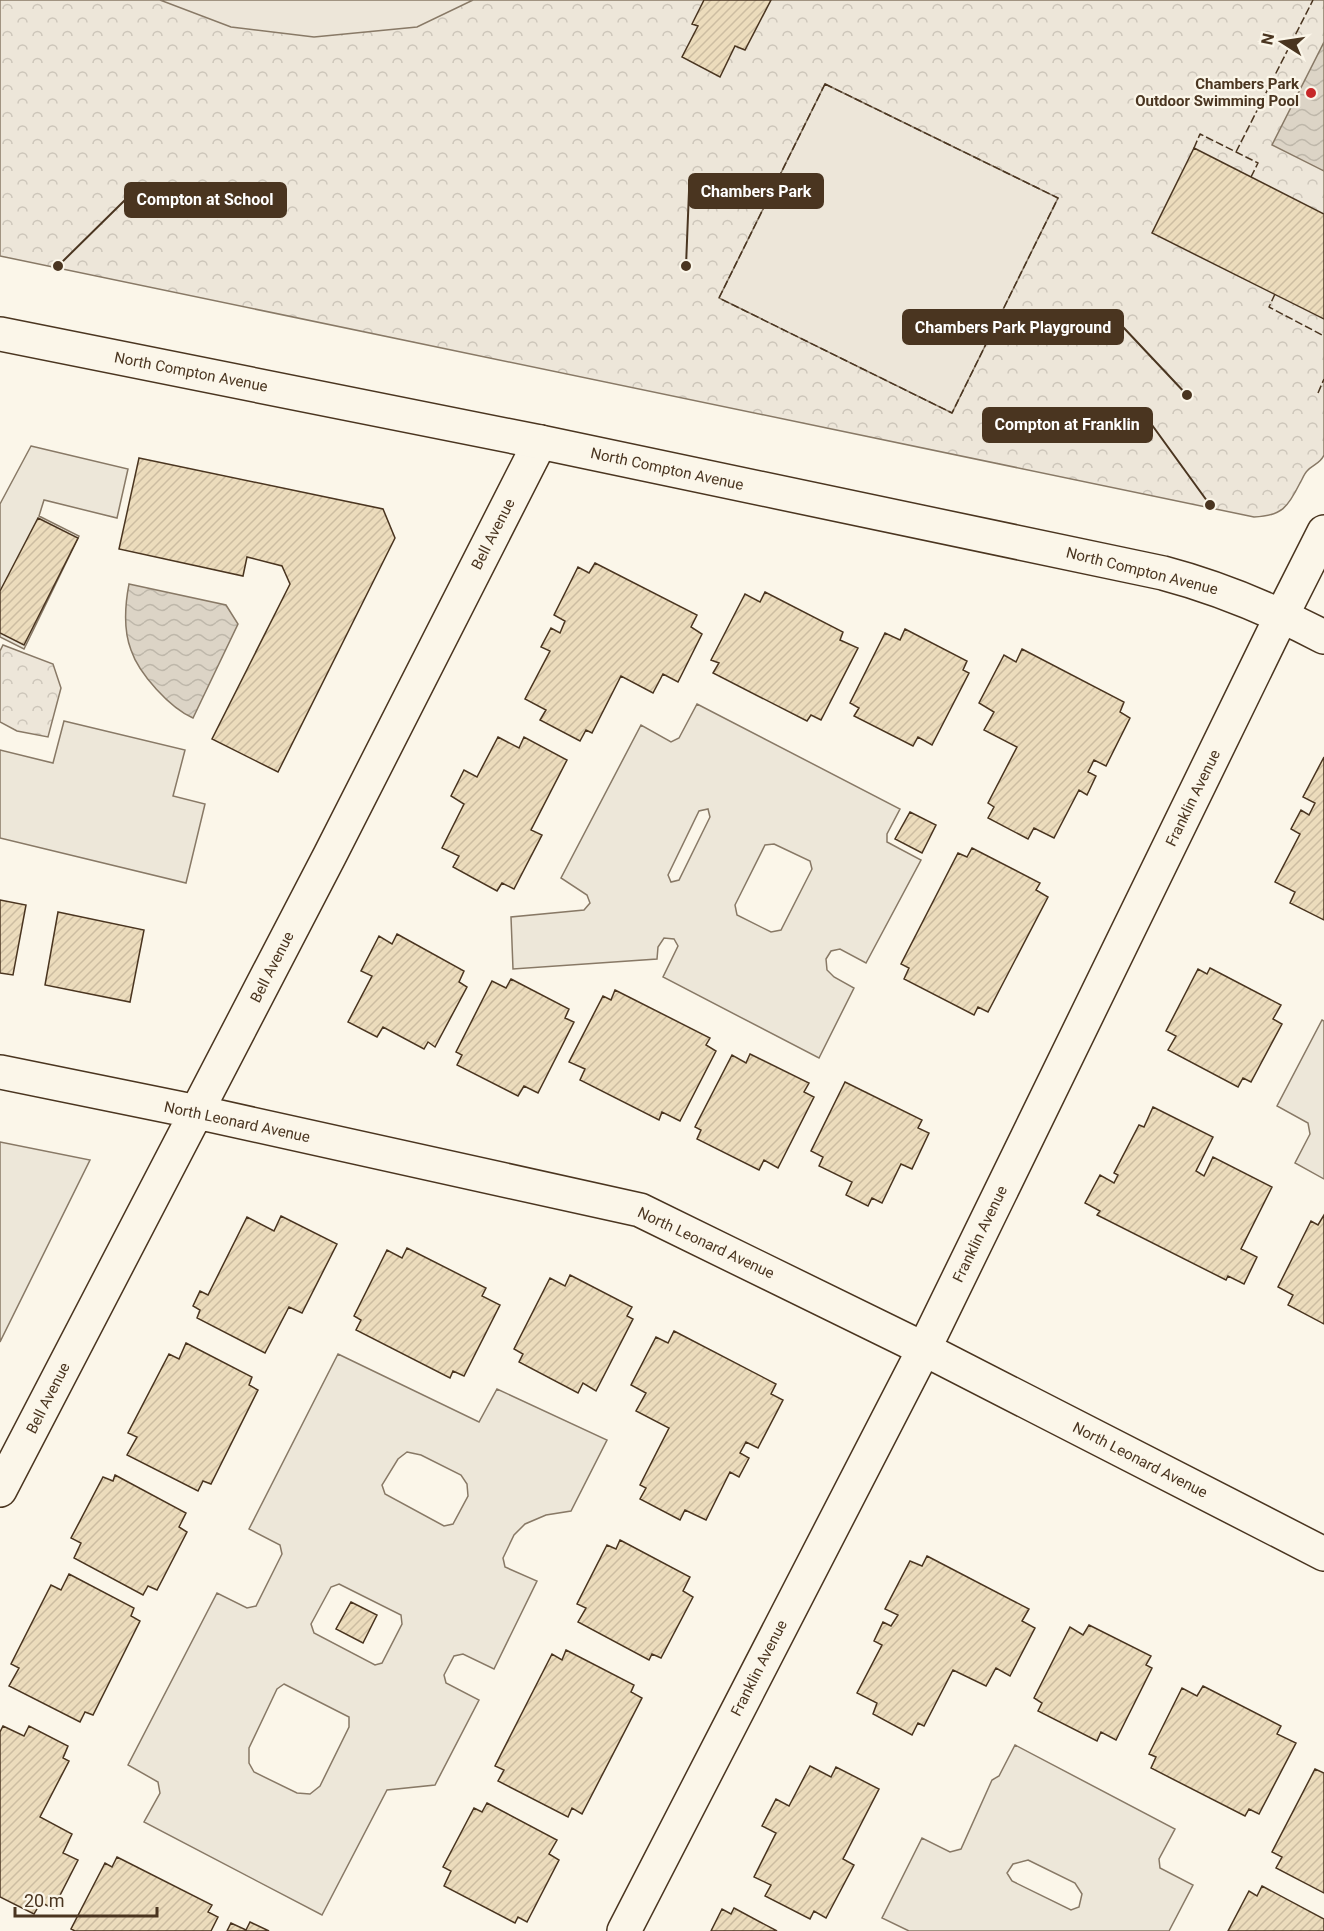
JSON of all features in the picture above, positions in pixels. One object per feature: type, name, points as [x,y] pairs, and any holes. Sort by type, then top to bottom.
[{"type":"street","name":"North Compton Avenue","points":[[0,334],[540,442],[1163,573],[1226,592],[1282,615],[1324,637]]},
{"type":"street","name":"Bell Avenue","points":[[0,1490],[197,1112],[540,442]]},
{"type":"street","name":"Franklin Avenue","points":[[624,1931],[924,1349],[1324,532]]},
{"type":"street","name":"North Leonard Avenue","points":[[0,1072],[197,1112],[640,1210],[924,1349],[1324,1554]]},
{"type":"green space","points":[[0,0],[1324,0],[1324,455],[1306,472],[1292,498],[1283,509],[1271,515],[1254,517],[0,256]]},
{"type":"green space","points":[[160,0],[473,0],[417,27],[314,37],[231,27]]},
{"type":"green space","points":[[825,84],[1058,198],[952,413],[719,298]]},
{"type":"green space","points":[[3,645],[53,664],[61,688],[48,737],[17,731],[0,722],[0,651]]},
{"type":"shaded area","points":[[31,446],[128,469],[117,518],[44,500],[39,516],[79,536],[24,649],[0,637],[0,504]]},
{"type":"shaded area","points":[[697,704],[900,809],[887,834],[887,842],[921,860],[866,963],[840,949],[831,951],[826,959],[827,970],[834,977],[854,988],[819,1058],[663,977],[678,946],[674,939],[664,938],[658,947],[657,959],[513,969],[511,917],[584,910],[590,903],[587,895],[561,878],[641,725],[671,742],[679,738]],"holes":[[[708,809],[710,817],[679,880],[671,882],[668,875],[699,811]],[[774,844],[810,861],[812,869],[781,930],[771,932],[737,915],[735,905],[765,845]]]},
{"type":"shaded area","points":[[64,721],[185,750],[173,796],[205,804],[186,883],[0,838],[0,750],[53,763]]},
{"type":"shaded area","points":[[1322,1020],[1324,1021],[1324,1179],[1295,1163],[1310,1134],[1308,1123],[1277,1106]]},
{"type":"shaded area","points":[[0,1142],[90,1160],[0,1342]]},
{"type":"shaded area","points":[[338,1354],[479,1422],[497,1389],[607,1440],[571,1511],[546,1515],[525,1524],[514,1535],[503,1558],[505,1567],[537,1581],[494,1669],[463,1654],[454,1656],[444,1675],[446,1683],[479,1700],[435,1785],[387,1790],[322,1915],[144,1822],[160,1793],[158,1782],[128,1765],[217,1593],[247,1608],[256,1606],[282,1554],[280,1545],[249,1529]],"holes":[[[407,1452],[421,1455],[461,1475],[467,1484],[468,1496],[453,1524],[444,1526],[385,1494],[382,1485],[398,1459]],[[339,1584],[401,1615],[402,1624],[382,1663],[375,1665],[314,1633],[311,1624],[331,1587]],[[284,1684],[349,1717],[349,1727],[320,1786],[310,1794],[297,1793],[254,1772],[249,1763],[249,1748],[277,1689]]]},
{"type":"shaded area","points":[[1015,1745],[1175,1829],[1159,1859],[1160,1868],[1193,1885],[1169,1931],[909,1931],[882,1918],[922,1838],[950,1852],[961,1849],[992,1780],[999,1776]],"holes":[[[1028,1860],[1075,1883],[1082,1894],[1079,1907],[1071,1910],[1012,1881],[1007,1873],[1013,1864]]]},
{"type":"water","name":"Chambers Park Outdoor Swimming Pool","points":[[1324,42],[1324,171],[1272,145]]},
{"type":"water","points":[[129,584],[226,605],[238,624],[193,718],[175,707],[156,689],[135,659],[128,642],[126,625]]},
{"type":"building","points":[[704,0],[771,0],[745,50],[735,46],[720,77],[682,57],[698,26],[692,24]]},
{"type":"building","points":[[1194,148],[1324,214],[1324,319],[1152,233]]},
{"type":"building","points":[[139,458],[383,509],[395,538],[278,772],[212,739],[290,584],[282,566],[247,557],[243,576],[119,549]]},
{"type":"building","points":[[38,518],[78,538],[24,645],[0,633],[0,591]]},
{"type":"building","points":[[595,563],[697,615],[691,627],[702,634],[678,682],[663,674],[653,693],[621,676],[592,733],[586,730],[580,741],[540,720],[546,710],[525,699],[550,651],[541,647],[551,628],[560,633],[565,621],[554,615],[578,567],[589,573]]},
{"type":"building","points":[[765,592],[843,632],[840,640],[858,648],[821,720],[811,715],[807,721],[713,673],[719,663],[711,660],[745,594],[760,602]]},
{"type":"building","points":[[905,629],[967,661],[963,670],[969,673],[932,745],[918,737],[913,746],[854,716],[859,708],[850,703],[885,633],[900,640]]},
{"type":"building","points":[[1022,649],[1124,702],[1120,712],[1130,718],[1106,766],[1094,760],[1088,772],[1096,776],[1087,795],[1079,790],[1054,838],[1034,828],[1028,839],[988,818],[994,807],[988,803],[1017,747],[984,730],[994,712],[979,703],[1004,655],[1016,662]]},
{"type":"building","points":[[498,737],[519,748],[524,737],[567,760],[531,830],[542,835],[514,889],[502,883],[497,891],[453,867],[459,856],[442,848],[464,804],[451,796],[464,770],[477,777]]},
{"type":"building","points":[[1324,757],[1324,920],[1290,903],[1295,892],[1275,882],[1300,834],[1291,829],[1301,810],[1309,815],[1315,803],[1303,797]]},
{"type":"building","points":[[910,812],[936,825],[922,853],[895,839]]},
{"type":"building","points":[[972,848],[1040,883],[1036,890],[1048,897],[988,1012],[978,1007],[974,1015],[904,979],[909,968],[901,964],[958,853],[967,857]]},
{"type":"building","points":[[0,900],[26,905],[13,975],[0,973]]},
{"type":"building","points":[[58,912],[144,930],[130,1002],[45,985]]},
{"type":"building","points":[[397,934],[464,971],[459,982],[467,987],[435,1047],[428,1042],[424,1049],[383,1027],[377,1037],[348,1022],[372,976],[361,971],[379,936],[392,944]]},
{"type":"building","points":[[1210,968],[1281,1005],[1273,1019],[1282,1024],[1251,1082],[1243,1078],[1238,1087],[1168,1050],[1176,1036],[1166,1031],[1198,969],[1207,974]]},
{"type":"building","points":[[511,979],[569,1009],[565,1018],[574,1022],[538,1093],[524,1086],[518,1096],[457,1065],[462,1055],[456,1052],[492,981],[506,988]]},
{"type":"building","points":[[615,990],[710,1038],[706,1045],[716,1051],[680,1121],[662,1112],[659,1120],[580,1080],[585,1069],[569,1062],[603,996],[611,1000]]},
{"type":"building","points":[[750,1054],[809,1083],[804,1092],[814,1097],[778,1168],[764,1160],[759,1170],[697,1139],[701,1130],[695,1127],[732,1055],[746,1063]]},
{"type":"building","points":[[845,1082],[922,1120],[918,1128],[929,1133],[912,1169],[901,1164],[882,1203],[872,1198],[868,1206],[846,1195],[852,1182],[819,1166],[823,1157],[811,1151]]},
{"type":"building","points":[[1153,1107],[1213,1137],[1196,1171],[1204,1176],[1213,1157],[1272,1187],[1241,1249],[1257,1257],[1244,1284],[1228,1276],[1226,1280],[1097,1215],[1100,1211],[1085,1203],[1100,1175],[1114,1183],[1118,1175],[1114,1173],[1139,1125],[1144,1127]]},
{"type":"building","points":[[1324,1215],[1324,1324],[1288,1305],[1293,1295],[1278,1287],[1311,1221],[1318,1225]]},
{"type":"building","points":[[281,1216],[337,1244],[302,1313],[289,1307],[265,1353],[197,1318],[200,1310],[193,1306],[200,1291],[208,1295],[247,1217],[274,1231]]},
{"type":"building","points":[[407,1248],[486,1288],[482,1296],[500,1305],[464,1376],[453,1371],[450,1378],[356,1330],[361,1320],[354,1316],[387,1250],[402,1258]]},
{"type":"building","points":[[570,1275],[632,1307],[627,1316],[633,1319],[596,1391],[583,1383],[578,1393],[519,1362],[523,1354],[514,1349],[550,1278],[565,1286]]},
{"type":"building","points":[[674,1331],[776,1384],[771,1394],[783,1400],[758,1448],[746,1442],[740,1453],[749,1458],[739,1477],[730,1472],[706,1520],[685,1510],[680,1520],[640,1499],[646,1488],[640,1485],[669,1428],[636,1411],[646,1393],[631,1385],[656,1337],[668,1343]]},
{"type":"building","points":[[186,1343],[252,1377],[249,1385],[258,1390],[211,1484],[203,1481],[198,1491],[127,1455],[137,1437],[128,1433],[169,1354],[179,1359]]},
{"type":"building","points":[[115,1475],[186,1513],[179,1527],[187,1532],[157,1590],[148,1586],[143,1595],[74,1558],[81,1543],[71,1538],[103,1477],[113,1481]]},
{"type":"building","points":[[620,1540],[690,1577],[683,1591],[693,1597],[661,1658],[652,1654],[649,1660],[578,1622],[586,1608],[577,1604],[607,1545],[616,1549]]},
{"type":"building","points":[[927,1556],[1029,1609],[1022,1621],[1035,1628],[1010,1676],[996,1668],[986,1686],[953,1670],[924,1726],[918,1723],[912,1735],[873,1714],[877,1703],[857,1693],[882,1645],[874,1641],[883,1622],[891,1626],[898,1615],[885,1609],[910,1561],[922,1566]]},
{"type":"building","points":[[69,1574],[134,1608],[131,1616],[140,1621],[93,1715],[85,1712],[80,1722],[9,1686],[19,1668],[11,1664],[51,1585],[61,1590]]},
{"type":"building","points":[[351,1602],[377,1615],[363,1643],[336,1629]]},
{"type":"building","points":[[1089,1625],[1151,1656],[1146,1665],[1152,1668],[1116,1740],[1101,1732],[1097,1741],[1038,1711],[1042,1703],[1034,1698],[1070,1627],[1083,1635]]},
{"type":"building","points":[[566,1650],[634,1685],[631,1692],[642,1698],[582,1814],[572,1808],[568,1817],[498,1781],[504,1770],[495,1766],[552,1654],[562,1660]]},
{"type":"building","points":[[1203,1686],[1281,1726],[1277,1734],[1296,1743],[1259,1814],[1249,1809],[1245,1816],[1151,1768],[1156,1757],[1149,1754],[1182,1688],[1197,1696]]},
{"type":"building","points":[[3,1726],[24,1736],[29,1726],[68,1746],[63,1758],[69,1761],[40,1817],[72,1834],[63,1853],[78,1860],[53,1909],[41,1902],[34,1914],[0,1897],[0,1732]]},
{"type":"building","points":[[810,1766],[831,1777],[836,1767],[879,1789],[843,1859],[854,1865],[826,1918],[814,1911],[810,1919],[765,1896],[771,1885],[754,1877],[776,1833],[762,1826],[776,1799],[789,1806]]},
{"type":"building","points":[[1315,1769],[1324,1773],[1324,1893],[1276,1868],[1282,1857],[1272,1852]]},
{"type":"building","points":[[487,1803],[557,1840],[549,1854],[559,1860],[527,1922],[518,1917],[515,1923],[444,1886],[451,1871],[443,1867],[474,1808],[482,1812]]},
{"type":"building","points":[[117,1857],[212,1905],[208,1912],[218,1917],[211,1931],[75,1931],[71,1929],[105,1863],[112,1867]]},
{"type":"building","points":[[1262,1886],[1324,1919],[1324,1931],[1228,1931],[1249,1891],[1257,1896]]},
{"type":"building","points":[[734,1908],[777,1931],[711,1931],[722,1909],[731,1914]]},
{"type":"building","points":[[250,1922],[269,1931],[227,1931],[231,1923],[246,1930]]},
{"type":"fence","points":[[1236,152],[1313,0]]},
{"type":"fence","points":[[825,84],[1058,198],[952,413],[719,298],[825,84]]},
{"type":"fence","points":[[1194,148],[1200,134],[1258,163],[1251,177]]},
{"type":"fence","points":[[1275,294],[1269,307],[1324,336]]},
{"type":"fence","points":[[1318,393],[1324,379]]},
{"type":"place","name":"Chambers Park Outdoor Swimming Pool","points":[[1311,93]]},
{"type":"place","name":"Compton at School","points":[[58,266]]},
{"type":"place","name":"Chambers Park","points":[[686,266]]},
{"type":"place","name":"Chambers Park Playground","points":[[1187,395]]},
{"type":"place","name":"Compton at Franklin","points":[[1210,505]]}]
